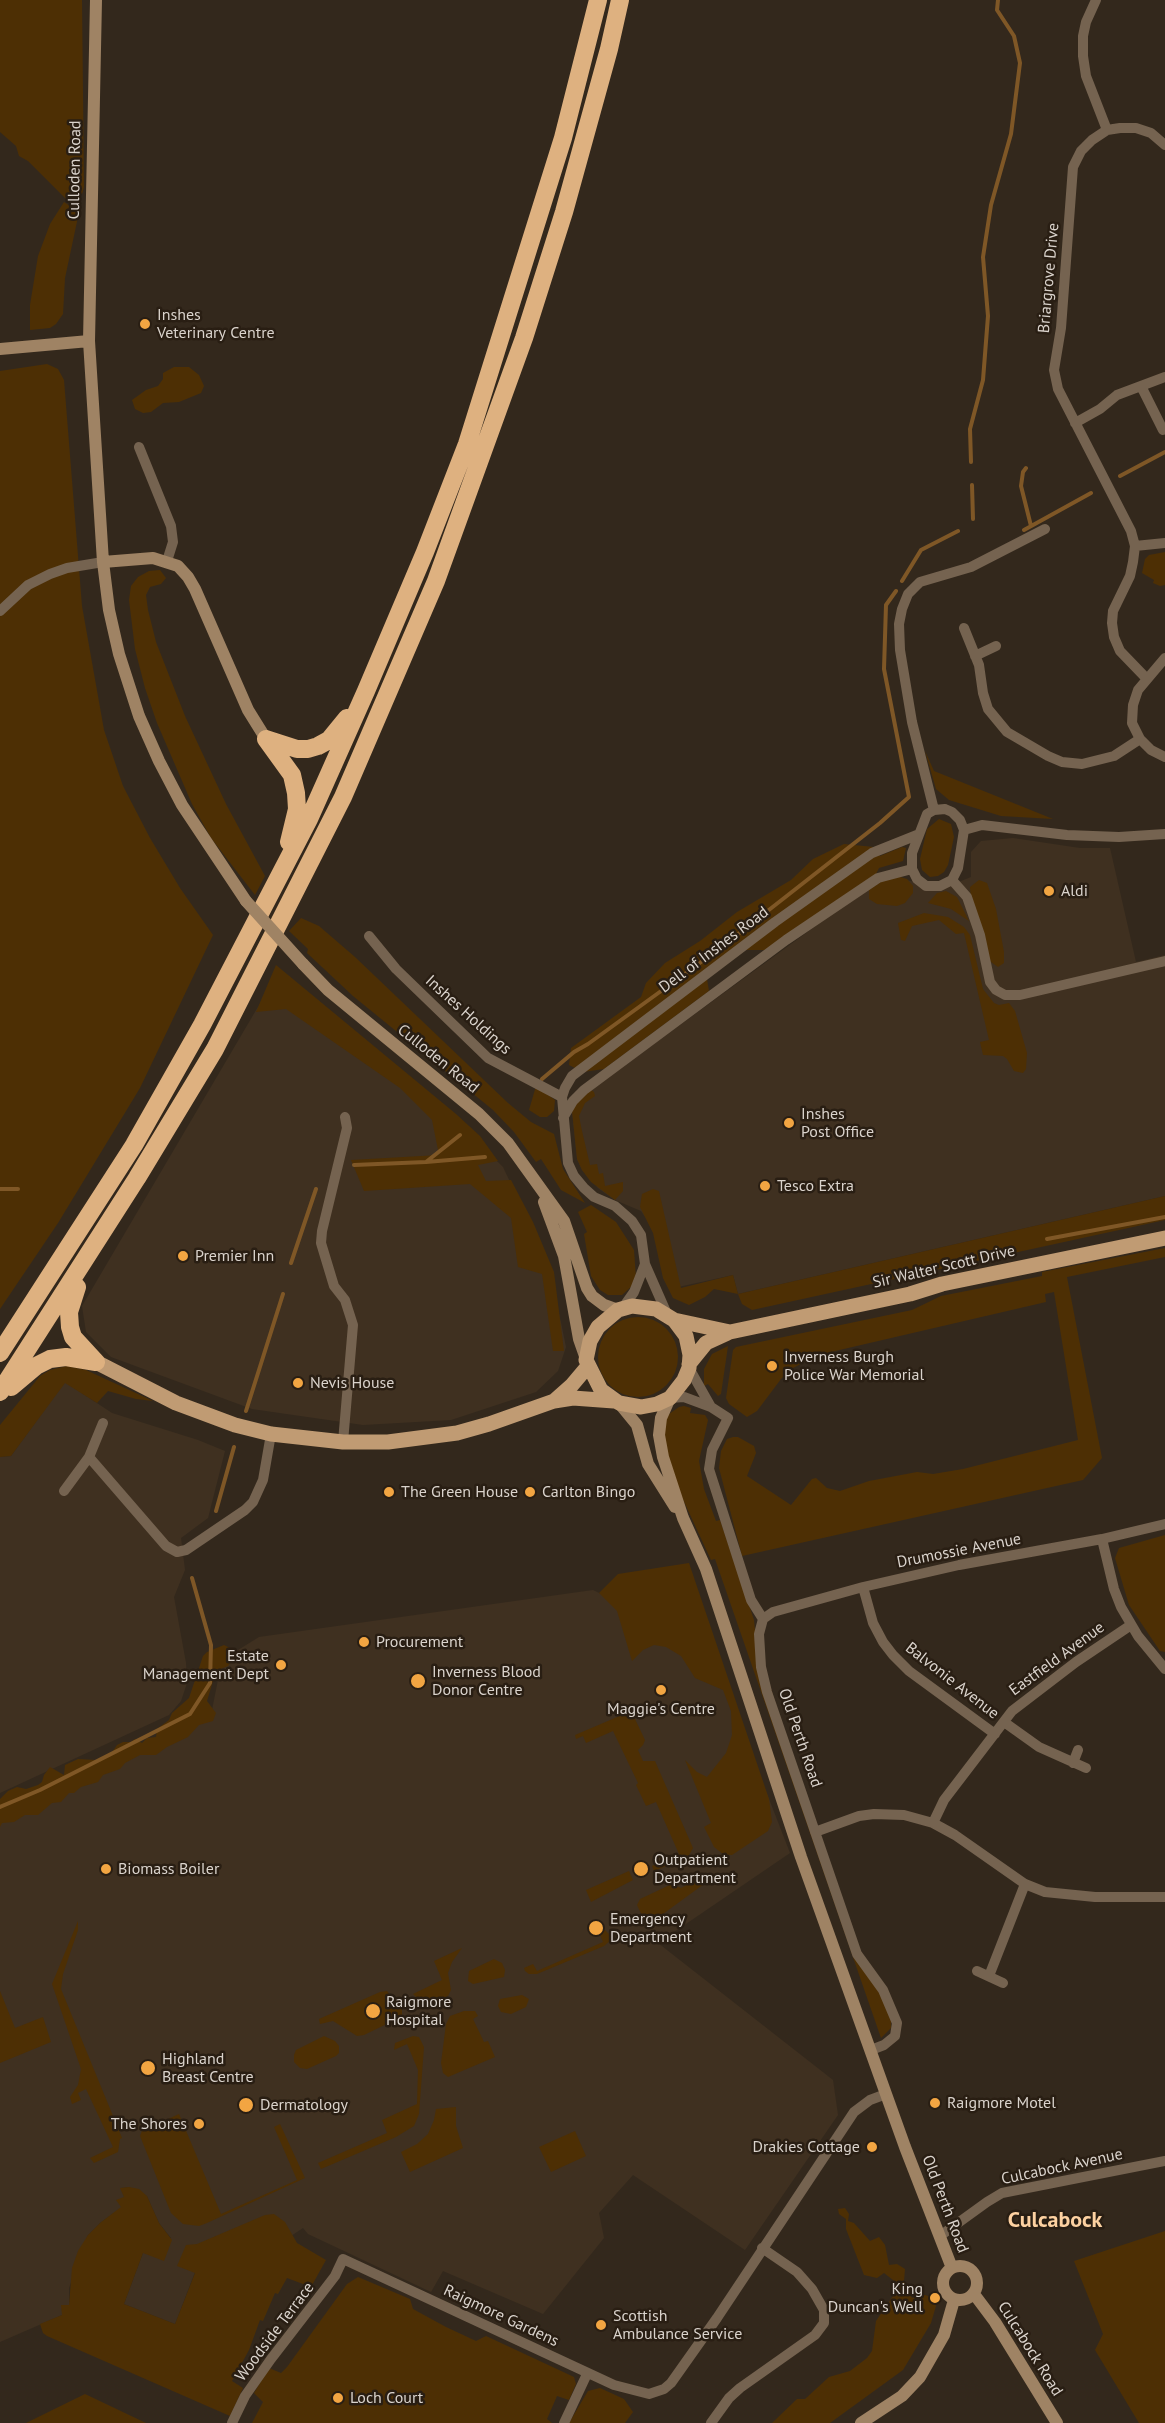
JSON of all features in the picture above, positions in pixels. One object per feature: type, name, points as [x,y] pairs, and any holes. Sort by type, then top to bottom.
[{"type":"highway","points":[[0,1353],[90,1215],[158,1104],[309,819],[366,691],[425,552],[467,444],[560,150],[598,0]]},
{"type":"highway","points":[[0,1392],[88,1257],[215,1049],[312,861],[382,710],[436,581],[524,338],[567,201],[609,49],[620,0]]},
{"type":"highway","points":[[266,739],[297,749],[318,747],[338,730],[366,691]]},
{"type":"highway","points":[[266,739],[291,775],[297,809],[275,886]]},
{"type":"highway","points":[[88,1257],[71,1303],[68,1320],[73,1337],[96,1362]]},
{"type":"highway","points":[[0,1398],[26,1374],[50,1359],[66,1357],[96,1362]]},
{"type":"main road","name":"Culloden Road","points":[[96,0],[89,341],[102,562],[109,610],[119,654],[139,716],[182,805],[246,901],[328,990],[479,1114],[508,1143],[564,1221],[587,1288],[592,1296],[604,1305],[620,1310]]},
{"type":"main road","points":[[0,349],[89,341]]},
{"type":"main road","points":[[102,562],[138,558],[167,561],[178,566],[195,589],[248,710],[266,739]]},
{"type":"main road","name":"Culloden Road","points":[[540,1190],[564,1256],[579,1338],[587,1363]]},
{"type":"main road","name":"Sir Walter Scott Drive","points":[[689,1366],[706,1343],[730,1332],[910,1294],[942,1284],[1165,1238]]},
{"type":"main road","points":[[96,1362],[176,1403],[235,1425],[271,1434],[343,1442],[388,1442],[457,1433],[554,1401],[573,1398],[617,1402],[641,1407],[669,1399],[684,1380],[689,1366],[686,1336],[671,1317],[643,1306],[620,1310],[598,1327],[590,1341],[587,1363],[572,1385],[554,1401]]},
{"type":"main road","name":"Sir Walter Scott Drive","points":[[671,1317],[730,1332]]},
{"type":"main road","points":[[587,1363],[601,1390],[617,1402]]},
{"type":"main road","name":"Old Perth Road","points":[[669,1399],[660,1418],[659,1435],[663,1457],[683,1518],[704,1562],[784,1809],[886,2094],[952,2268]]},
{"type":"main road","name":"Old Perth Road","points":[[617,1402],[637,1425],[653,1476],[683,1518]]},
{"type":"main road","points":[[958,2266],[970,2270],[977,2282],[974,2294],[965,2300],[954,2300],[945,2292],[943,2287],[946,2273],[952,2268],[958,2266]]},
{"type":"main road","name":"Culcabock Road","points":[[974,2294],[995,2322],[1058,2423]]},
{"type":"main road","points":[[861,2423],[902,2396],[920,2377],[944,2335],[954,2300]]},
{"type":"street","points":[[1096,0],[1086,22],[1083,56],[1086,75],[1107,130],[1136,129],[1151,134],[1165,145]]},
{"type":"street","name":"Briargrove Drive","points":[[1107,130],[1081,151],[1073,167],[1061,328],[1054,369],[1058,389],[1112,492],[1131,531],[1135,546]]},
{"type":"street","points":[[1076,423],[1100,409],[1117,395],[1165,377]]},
{"type":"street","points":[[1141,386],[1163,430]]},
{"type":"street","points":[[139,447],[171,526],[173,542],[167,561]]},
{"type":"street","points":[[934,810],[912,722],[900,650],[899,624],[908,594],[920,582],[971,567],[1045,529]]},
{"type":"street","points":[[1148,679],[1120,651],[1114,637],[1113,611],[1130,576],[1135,546],[1165,543]]},
{"type":"street","points":[[0,610],[28,585],[50,574],[67,568],[102,562]]},
{"type":"street","points":[[964,628],[979,665],[988,709],[1007,732],[1062,762],[1082,764],[1098,762],[1114,756],[1140,739]]},
{"type":"street","points":[[975,656],[996,646]]},
{"type":"street","points":[[1165,658],[1138,690],[1133,705],[1132,723],[1140,739],[1151,750],[1165,757]]},
{"type":"street","points":[[945,809],[952,812],[960,820],[964,830],[958,868],[952,880],[940,886],[926,886],[917,879],[912,869],[912,853],[927,814],[934,810],[945,809]]},
{"type":"street","points":[[964,830],[982,825],[1067,835],[1119,837],[1165,834]]},
{"type":"street","name":"Dell of Inshes Road","points":[[562,1097],[572,1076],[775,922],[872,853],[917,835]]},
{"type":"street","name":"Dell of Inshes Road","points":[[563,1118],[573,1101],[584,1090],[786,940],[879,878],[912,869]]},
{"type":"street","points":[[952,880],[967,897],[980,935],[990,982],[996,990],[1005,995],[1020,995],[1165,961]]},
{"type":"street","name":"Inshes Holdings","points":[[369,936],[396,969],[488,1058],[562,1097]]},
{"type":"street","points":[[562,1097],[568,1163],[574,1176],[594,1197],[615,1206],[632,1221],[642,1235],[645,1264],[671,1317]]},
{"type":"street","points":[[343,1442],[353,1325],[345,1300],[334,1286],[321,1243],[347,1128],[345,1117]]},
{"type":"street","points":[[620,1310],[634,1292],[645,1264]]},
{"type":"street","points":[[689,1366],[711,1407]]},
{"type":"street","points":[[669,1399],[684,1397],[711,1407],[728,1418],[712,1450],[709,1469],[752,1600],[763,1619]]},
{"type":"street","points":[[64,1491],[89,1457],[103,1423]]},
{"type":"street","points":[[89,1457],[166,1546],[177,1552],[186,1550],[245,1510],[252,1502],[263,1480],[271,1434]]},
{"type":"street","name":"Drumossie Avenue","points":[[763,1619],[773,1612],[959,1564],[1102,1539],[1165,1524]]},
{"type":"street","points":[[1102,1539],[1114,1589],[1131,1625],[1165,1669]]},
{"type":"street","name":"Balvonie Avenue","points":[[863,1587],[873,1623],[893,1655],[909,1671],[995,1734]]},
{"type":"street","name":"Old Perth Road","points":[[763,1619],[759,1634],[764,1680],[857,1954],[883,1990],[897,2023],[895,2036],[884,2045],[871,2049]]},
{"type":"street","name":"Eastfield Avenue","points":[[933,1823],[944,1800],[1023,1701],[1131,1625]]},
{"type":"street","points":[[1004,1722],[1039,1747],[1086,1768]]},
{"type":"street","points":[[1073,1763],[1078,1750]]},
{"type":"street","points":[[815,1832],[845,1820],[874,1814],[904,1815],[933,1823],[955,1835],[1024,1884],[1045,1892],[1067,1896],[1165,1897]]},
{"type":"street","points":[[989,1976],[1024,1884]]},
{"type":"street","points":[[977,1971],[1003,1983]]},
{"type":"street","points":[[711,2423],[734,2393],[815,2335],[824,2323],[824,2310],[812,2289],[797,2272],[762,2248],[854,2112],[870,2100],[886,2094]]},
{"type":"street","name":"Culcabock Avenue","points":[[940,2236],[1002,2193],[1165,2161]]},
{"type":"street","name":"Raigmore Gardens","points":[[343,2259],[587,2374],[649,2394],[664,2389],[671,2383],[717,2318],[762,2248]]},
{"type":"street","name":"Woodside Terrace","points":[[232,2423],[252,2387],[335,2276],[343,2259]]},
{"type":"street","points":[[564,2423],[587,2374]]},
{"type":"shaded area","points":[[0,0],[82,0],[84,187],[82,194],[66,199],[28,161],[19,156],[16,146],[0,132]]},
{"type":"shaded area","points":[[64,202],[76,210],[78,217],[65,278],[63,314],[50,328],[30,330],[30,305],[38,256],[50,224]]},
{"type":"shaded area","points":[[47,364],[58,369],[64,380],[82,606],[104,730],[123,786],[150,838],[180,888],[213,935],[140,1088],[58,1223],[0,1309],[0,371]]},
{"type":"shaded area","points":[[174,367],[189,367],[199,375],[204,386],[201,393],[179,402],[163,403],[151,412],[143,413],[135,409],[132,400],[146,390],[158,386],[163,379],[163,373]]},
{"type":"shaded area","points":[[1165,552],[1165,585],[1160,586],[1142,573],[1145,559],[1149,555]]},
{"type":"shaded area","points":[[160,570],[166,578],[161,584],[150,587],[146,595],[156,642],[185,716],[226,804],[265,876],[255,895],[211,838],[192,804],[157,723],[145,688],[135,649],[129,600],[131,586],[138,577],[149,571]]},
{"type":"shaded area","points":[[925,751],[934,771],[1053,819],[1001,816],[949,800],[936,789]]},
{"type":"shaded area","points":[[939,819],[951,824],[954,837],[948,865],[944,872],[930,877],[922,870],[920,859],[927,829]]},
{"type":"shaded area","points":[[1013,838],[1080,848],[1110,848],[1136,962],[1165,955],[1165,1196],[738,1294],[733,1275],[678,1287],[656,1232],[641,1211],[615,1200],[598,1188],[582,1170],[577,1159],[572,1111],[588,1092],[861,893],[895,877],[941,889],[971,877],[971,852],[981,841]]},
{"type":"shaded area","points":[[844,844],[874,847],[880,856],[902,847],[906,848],[903,861],[879,868],[876,874],[765,950],[744,950],[707,979],[709,991],[604,1069],[583,1072],[569,1065],[571,1048],[641,997],[646,983],[665,963],[700,941],[737,912],[791,880],[813,859]]},
{"type":"shaded area","points":[[897,876],[907,879],[913,886],[913,893],[905,903],[897,906],[877,904],[869,899],[869,890],[882,881]]},
{"type":"shaded area","points":[[979,880],[987,883],[996,909],[1004,952],[1004,963],[998,967],[987,959],[971,900],[970,887]]},
{"type":"shaded area","points":[[946,891],[957,897],[969,921],[951,909],[928,903],[937,893]]},
{"type":"shaded area","points":[[924,913],[948,917],[964,927],[970,935],[983,989],[994,1003],[999,1005],[1009,1003],[1015,1011],[1027,1053],[1026,1069],[1023,1073],[1014,1071],[1003,1056],[983,1055],[980,1042],[989,1040],[964,933],[956,934],[939,920],[912,926],[905,941],[901,940],[898,923]]},
{"type":"shaded area","points":[[301,918],[319,926],[355,957],[508,1103],[531,1122],[554,1134],[563,1169],[585,1203],[561,1190],[541,1159],[536,1162],[514,1132],[493,1110],[353,996],[307,953],[308,949],[289,931]]},
{"type":"shaded area","points":[[276,965],[480,1136],[498,1161],[478,1165],[486,1181],[511,1180],[533,1222],[554,1272],[564,1351],[553,1351],[542,1274],[518,1267],[511,1218],[470,1184],[364,1191],[351,1160],[439,1155],[432,1120],[400,1088],[286,1009],[256,1012]]},
{"type":"shaded area","points":[[275,978],[428,1093],[503,1167],[549,1265],[566,1347],[558,1371],[536,1392],[451,1420],[363,1425],[252,1409],[111,1357],[86,1332],[82,1306]]},
{"type":"shaded area","points":[[536,1086],[555,1100],[554,1111],[547,1117],[540,1117],[529,1110]]},
{"type":"shaded area","points":[[591,1090],[595,1096],[585,1103],[579,1116],[582,1131],[590,1165],[597,1164],[599,1174],[603,1173],[605,1186],[623,1182],[623,1191],[615,1200],[591,1182],[577,1159],[572,1111],[577,1102]]},
{"type":"shaded area","points":[[653,1189],[659,1191],[681,1288],[733,1275],[738,1294],[714,1289],[705,1297],[689,1305],[673,1298],[663,1278],[653,1233],[640,1207],[642,1194]]},
{"type":"shaded area","points":[[1165,1196],[1165,1220],[752,1310],[742,1304],[738,1294]]},
{"type":"shaded area","points":[[591,1205],[616,1222],[634,1250],[636,1278],[632,1286],[622,1295],[608,1295],[600,1290],[591,1276],[584,1234],[587,1232],[578,1212]]},
{"type":"shaded area","points":[[1165,1248],[1165,1257],[1067,1277],[1102,1458],[1083,1480],[742,1556],[719,1468],[721,1451],[727,1439],[738,1437],[754,1446],[756,1453],[747,1476],[791,1505],[812,1479],[816,1478],[827,1488],[840,1491],[869,1481],[917,1472],[933,1474],[963,1469],[1078,1440],[1054,1292],[1045,1294],[1046,1302],[818,1355],[793,1368],[781,1379],[757,1411],[747,1417],[729,1404],[726,1398],[733,1350],[736,1347],[912,1310],[941,1296],[1042,1276],[1042,1272]]},
{"type":"shaded area","points":[[638,1317],[653,1320],[666,1329],[675,1342],[678,1357],[675,1372],[666,1385],[653,1394],[638,1397],[623,1394],[610,1385],[601,1372],[598,1357],[601,1342],[610,1329],[623,1320]]},
{"type":"shaded area","points":[[728,1346],[721,1394],[718,1396],[708,1384],[704,1386],[704,1369],[712,1354]]},
{"type":"shaded area","points":[[67,1366],[86,1370],[153,1401],[108,1391],[97,1403],[65,1383],[11,1456],[0,1457],[0,1425],[40,1376],[50,1370]]},
{"type":"shaded area","points":[[65,1382],[112,1413],[198,1440],[225,1451],[208,1518],[181,1538],[185,1570],[174,1597],[186,1663],[187,1683],[181,1701],[169,1715],[0,1793],[0,1457],[11,1456]]},
{"type":"shaded area","points":[[684,1406],[691,1408],[690,1413],[705,1415],[708,1420],[699,1461],[704,1489],[716,1521],[720,1520],[754,1620],[756,1641],[852,1947],[879,1989],[891,2021],[891,2028],[881,2038],[715,1559],[711,1560],[680,1493],[663,1446],[664,1423],[669,1414]]},
{"type":"shaded area","points":[[1165,1535],[1165,1652],[1160,1651],[1129,1605],[1115,1558],[1119,1548]]},
{"type":"shaded area","points":[[689,1563],[769,1799],[772,1822],[768,1831],[732,1855],[723,1854],[714,1847],[704,1827],[711,1823],[685,1760],[697,1772],[707,1777],[726,1753],[732,1735],[731,1711],[723,1690],[695,1678],[681,1656],[666,1647],[654,1645],[643,1650],[632,1661],[617,1611],[599,1593],[618,1574]]},
{"type":"shaded area","name":"Raigmore Hospital","points":[[593,1590],[710,1647],[790,1853],[658,1943],[833,2080],[838,2115],[745,2250],[633,2175],[599,2213],[604,2238],[543,2314],[443,2271],[431,2292],[308,2234],[303,2228],[291,2236],[274,2230],[232,2230],[197,2245],[186,2245],[195,2272],[175,2324],[124,2304],[143,2253],[171,2238],[159,2223],[147,2196],[129,2187],[121,2188],[124,2197],[122,2207],[88,2235],[69,2288],[69,2305],[62,2315],[0,2342],[0,1817],[211,1715],[222,1660],[259,1637]]},
{"type":"shaded area","points":[[224,1645],[232,1649],[234,1658],[228,1666],[216,1671],[207,1701],[216,1713],[213,1721],[199,1725],[188,1737],[156,1755],[140,1755],[125,1763],[120,1769],[103,1775],[98,1782],[69,1793],[61,1802],[52,1803],[38,1815],[25,1815],[14,1822],[2,1823],[0,1827],[0,1799],[8,1791],[17,1787],[26,1789],[38,1785],[50,1767],[64,1775],[65,1765],[78,1759],[96,1760],[113,1751],[123,1742],[131,1742],[135,1739],[142,1743],[147,1738],[156,1737],[157,1729],[169,1720],[172,1713],[189,1698],[203,1656]]},
{"type":"shaded area","points":[[629,1712],[634,1717],[645,1740],[638,1750],[643,1761],[655,1761],[693,1848],[688,1857],[654,1871],[652,1866],[679,1854],[656,1802],[646,1806],[636,1785],[638,1783],[613,1731],[586,1743],[583,1736],[576,1739],[575,1735]]},
{"type":"shaded area","points":[[629,1871],[633,1880],[591,1902],[586,1890]]},
{"type":"shaded area","points":[[697,1873],[703,1874],[706,1878],[704,1884],[652,1922],[644,1920],[637,1905],[640,1899],[672,1884],[681,1888],[703,1877]]},
{"type":"shaded area","points":[[78,1921],[78,1930],[63,1974],[61,1989],[122,2138],[118,2152],[94,2163],[90,2158],[113,2147],[86,2089],[78,2093],[81,2100],[72,2104],[70,2097],[78,2085],[81,2069],[52,1984]]},
{"type":"shaded area","points":[[605,1930],[611,1940],[604,1946],[537,1974],[529,1974],[525,1971],[524,1968],[533,1964],[537,1971],[603,1942],[599,1932]]},
{"type":"shaded area","points":[[462,1948],[452,1962],[448,1973],[451,1990],[448,1996],[429,2005],[421,2002],[413,1994],[442,1980],[434,1961]]},
{"type":"shaded area","points":[[494,1959],[502,1963],[505,1970],[504,1977],[473,1984],[468,1981],[469,1971]]},
{"type":"shaded area","points":[[0,1991],[15,2028],[43,2017],[51,2042],[0,2063]]},
{"type":"shaded area","points":[[387,1991],[402,2010],[402,2015],[397,2019],[364,2035],[357,2036],[333,2021],[320,2024],[319,2019]]},
{"type":"shaded area","points":[[522,1995],[529,1999],[526,2007],[511,2014],[501,2012],[498,2006],[500,1999]]},
{"type":"shaded area","points":[[464,2011],[475,2011],[478,2016],[473,2019],[484,2042],[488,2041],[495,2057],[448,2077],[443,2073],[441,2063],[446,2024],[450,2016]]},
{"type":"shaded area","points":[[324,2036],[335,2041],[339,2046],[339,2053],[307,2069],[300,2068],[294,2062],[296,2050]]},
{"type":"shaded area","points":[[413,2036],[419,2037],[424,2047],[419,2114],[414,2126],[396,2137],[321,2169],[318,2163],[387,2133],[382,2120],[417,2104],[418,2070],[407,2044],[394,2050],[395,2043]]},
{"type":"shaded area","points":[[456,2107],[456,2126],[463,2148],[410,2172],[401,2152],[417,2144],[428,2134],[436,2109]]},
{"type":"shaded area","points":[[179,2114],[221,2214],[297,2180],[274,2127],[280,2124],[305,2178],[207,2223],[199,2226],[183,2224],[171,2213],[140,2136],[142,2131]]},
{"type":"shaded area","points":[[575,2131],[586,2156],[551,2172],[539,2147]]},
{"type":"shaded area","points":[[120,2188],[139,2189],[147,2196],[159,2223],[172,2240],[164,2261],[143,2253],[124,2304],[175,2324],[195,2273],[177,2266],[186,2245],[197,2244],[265,2215],[274,2214],[285,2222],[297,2243],[326,2260],[311,2287],[287,2278],[278,2294],[275,2293],[232,2381],[243,2388],[230,2416],[43,2333],[40,2324],[62,2315],[61,2305],[69,2305],[72,2268],[78,2251],[88,2235],[121,2207],[116,2200],[124,2197]]},
{"type":"shaded area","points":[[845,2208],[849,2214],[848,2221],[854,2223],[870,2241],[879,2237],[885,2245],[889,2265],[897,2264],[905,2269],[904,2281],[912,2298],[921,2294],[932,2297],[936,2306],[931,2323],[903,2370],[830,2423],[772,2423],[797,2399],[805,2399],[829,2377],[850,2371],[867,2358],[872,2351],[876,2321],[895,2293],[893,2280],[884,2273],[877,2278],[864,2275],[846,2229],[846,2219],[839,2214],[838,2209]]},
{"type":"shaded area","points":[[1165,2231],[1165,2423],[1139,2423],[1095,2350],[1103,2334],[1074,2261]]},
{"type":"shaded area","points":[[358,2277],[410,2299],[413,2309],[476,2341],[486,2336],[574,2377],[576,2384],[569,2400],[557,2396],[547,2419],[552,2423],[252,2423],[263,2402],[254,2393],[269,2368],[281,2373],[287,2367],[347,2284]]},
{"type":"shaded area","points":[[600,2388],[624,2399],[633,2412],[625,2423],[569,2423],[588,2391]]},
{"type":"shaded area","points":[[85,2394],[146,2423],[26,2423]]},
{"type":"waterway","points":[[971,462],[970,429],[983,380],[988,316],[983,257],[991,205],[1011,134],[1020,63],[1014,36],[997,10],[998,0]]},
{"type":"waterway","points":[[1120,476],[1165,452]]},
{"type":"waterway","points":[[1026,468],[1023,472],[1021,486],[1031,526]]},
{"type":"waterway","points":[[972,485],[973,519]]},
{"type":"waterway","points":[[1024,530],[1091,493]]},
{"type":"waterway","points":[[902,581],[921,550],[958,531]]},
{"type":"waterway","points":[[542,1079],[574,1052],[719,949],[880,823],[909,797],[884,669],[886,605],[896,591]]},
{"type":"waterway","points":[[354,1165],[426,1162],[460,1135]]},
{"type":"waterway","points":[[426,1162],[485,1157]]},
{"type":"waterway","points":[[0,1189],[18,1189]]},
{"type":"waterway","points":[[291,1263],[316,1189]]},
{"type":"waterway","points":[[1047,1239],[1165,1217]]},
{"type":"waterway","points":[[246,1411],[283,1294]]},
{"type":"waterway","points":[[216,1511],[234,1447]]},
{"type":"waterway","points":[[0,1807],[40,1790],[190,1714],[210,1683],[211,1645],[192,1578]]},
{"type":"place","name":"Inshes Veterinary Centre","points":[[145,324]]},
{"type":"place","name":"Aldi","points":[[1049,891]]},
{"type":"place","name":"Inshes Post Office","points":[[789,1123]]},
{"type":"place","name":"Tesco Extra","points":[[765,1186]]},
{"type":"place","name":"Premier Inn","points":[[183,1256]]},
{"type":"place","name":"Inverness Burgh Police War Memorial","points":[[772,1366]]},
{"type":"place","name":"Nevis House","points":[[298,1383]]},
{"type":"place","name":"The Green House","points":[[389,1492]]},
{"type":"place","name":"Carlton Bingo","points":[[530,1492]]},
{"type":"place","name":"Procurement","points":[[364,1642]]},
{"type":"place","name":"Estate Management Dept","points":[[281,1665]]},
{"type":"place","name":"Inverness Blood Donor Centre","points":[[418,1681]]},
{"type":"place","name":"Maggie's Centre","points":[[661,1690]]},
{"type":"place","name":"Biomass Boiler","points":[[106,1869]]},
{"type":"place","name":"Outpatient Department","points":[[641,1869]]},
{"type":"place","name":"Emergency Department","points":[[596,1928]]},
{"type":"place","name":"Raigmore Hospital","points":[[373,2011]]},
{"type":"place","name":"Highland Breast Centre","points":[[148,2068]]},
{"type":"place","name":"Raigmore Motel","points":[[935,2103]]},
{"type":"place","name":"Dermatology","points":[[246,2105]]},
{"type":"place","name":"The Shores","points":[[199,2124]]},
{"type":"place","name":"Drakies Cottage","points":[[872,2147]]},
{"type":"place","name":"King Duncan's Well","points":[[935,2298]]},
{"type":"place","name":"Scottish Ambulance Service","points":[[601,2325]]},
{"type":"place","name":"Loch Court","points":[[338,2398]]},
{"type":"district","name":"Culcabock","points":[[1055,2221]]}]
